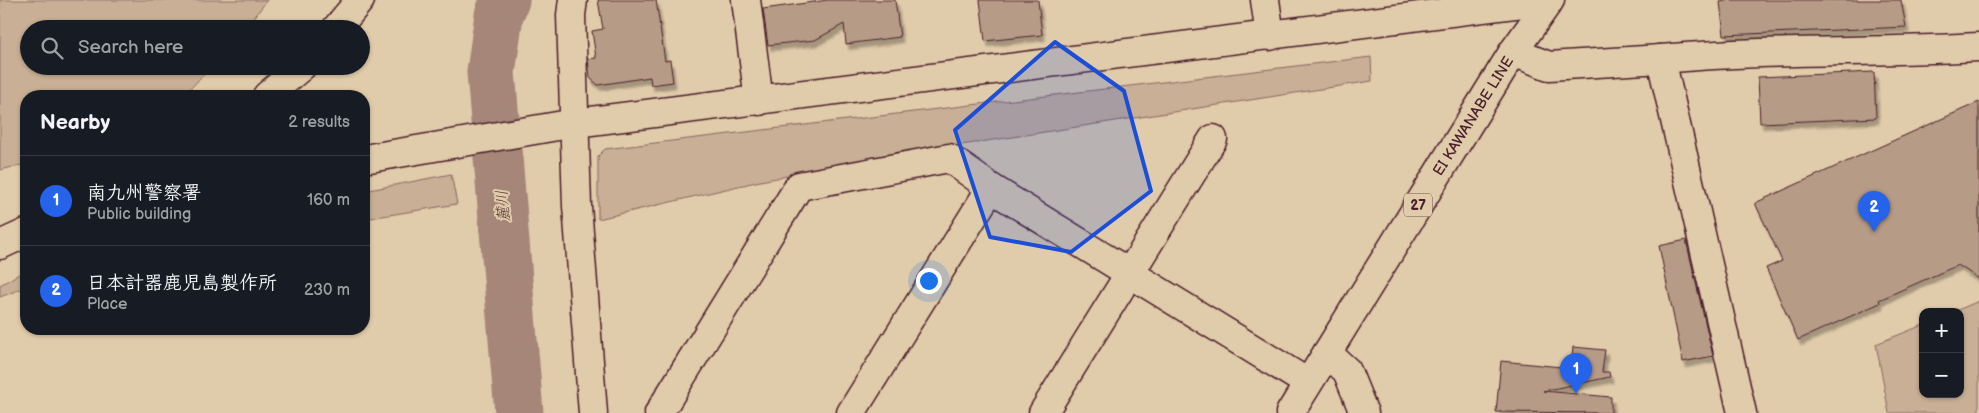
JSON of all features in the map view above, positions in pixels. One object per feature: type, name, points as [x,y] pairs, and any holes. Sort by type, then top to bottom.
[{"type":"street","points":[[343,20],[360,0]]},
{"type":"street","points":[[573,0],[567,124],[577,206],[593,413]]},
{"type":"street","points":[[746,0],[759,100]]},
{"type":"street","points":[[1265,0],[1270,36]]},
{"type":"street","points":[[370,158],[567,124],[1546,0]]},
{"type":"street","name":"EI KAWANABE LINE","points":[[1290,413],[1513,52],[1550,0]]},
{"type":"street","points":[[1513,52],[1549,66],[1710,54],[1905,51],[1979,47]]},
{"type":"street","points":[[1661,59],[1742,413]]},
{"type":"street","points":[[273,90],[291,75]]},
{"type":"street","points":[[1043,413],[1213,139]]},
{"type":"street","points":[[659,413],[798,186],[949,158],[991,188],[1308,383]]},
{"type":"street","points":[[851,413],[991,188]]},
{"type":"street","points":[[0,245],[20,236]]},
{"type":"street","points":[[1327,353],[1347,371],[1364,413]]},
{"type":"highlighted area","points":[[1055,42],[1124,91],[1151,191],[1071,252],[990,237],[955,130]]},
{"type":"shaded area","points":[[0,0],[267,0],[253,20],[20,20],[20,75],[203,75],[189,90],[20,90],[20,165],[0,170]]},
{"type":"shaded area","points":[[1371,57],[1372,81],[955,146],[760,181],[598,219],[598,156],[605,149]]},
{"type":"shaded area","points":[[451,174],[457,204],[370,218],[370,190]]},
{"type":"shaded area","points":[[20,273],[20,289],[0,297],[0,285]]},
{"type":"shaded area","points":[[1979,301],[1979,413],[1889,413],[1876,344],[1919,327],[1919,398],[1964,398],[1964,308],[1962,308]]},
{"type":"building","points":[[598,0],[656,0],[665,61],[670,60],[673,82],[651,85],[650,77],[598,85],[590,78],[588,59],[596,58],[592,31],[603,29]]},
{"type":"building","points":[[828,0],[895,0],[900,37],[846,44],[844,24],[815,40],[768,45],[763,9]]},
{"type":"building","points":[[980,0],[1038,0],[1042,35],[985,41]]},
{"type":"building","points":[[1732,0],[1901,0],[1906,27],[1724,35],[1720,2]]},
{"type":"building","points":[[1874,72],[1876,118],[1760,123],[1758,77]]},
{"type":"building","points":[[1979,102],[1979,279],[1958,265],[1879,300],[1880,303],[1798,340],[1766,268],[1782,261],[1755,203]]},
{"type":"building","points":[[1686,240],[1713,356],[1683,362],[1659,246]]},
{"type":"building","points":[[1573,347],[1605,350],[1602,372],[1609,372],[1610,377],[1543,391],[1611,397],[1611,413],[1496,412],[1501,361],[1571,368]]},
{"type":"waterway","name":"麓川","points":[[505,0],[499,15],[491,72],[519,413]]},
{"type":"place","name":"日本計器鹿児島製作所","points":[[1874,232]]},
{"type":"place","name":"南九州警察署","points":[[1576,394]]}]
